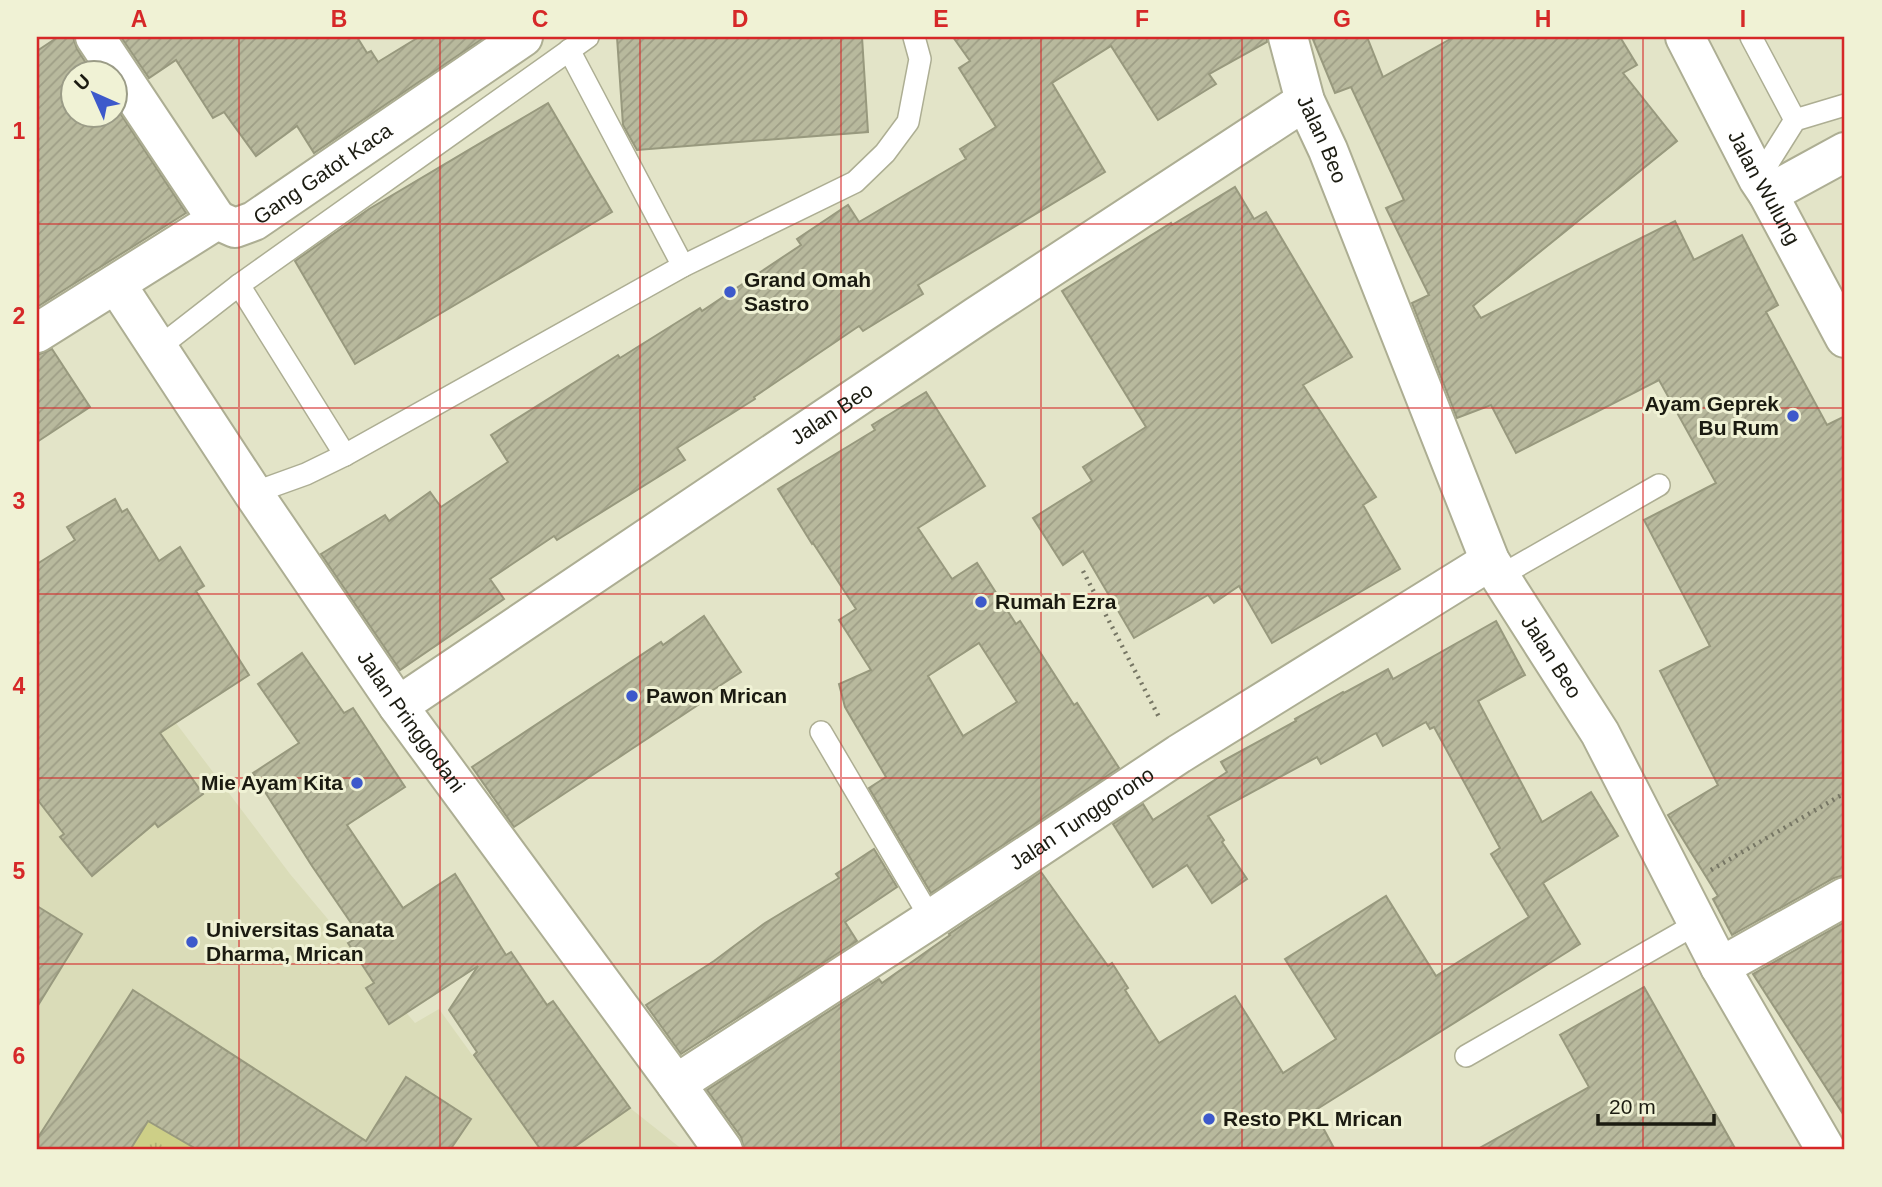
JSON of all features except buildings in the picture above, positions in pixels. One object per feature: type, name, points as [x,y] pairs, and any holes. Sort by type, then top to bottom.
[{"type":"street","points":[[37,333],[217,220],[94,37]]},
{"type":"street","name":"Gang Gatot Kaca","points":[[217,220],[235,228],[254,221],[523,37]]},
{"type":"street","points":[[1287,37],[1304,101]]},
{"type":"street","name":"Jalan Wulung","points":[[1685,37],[1845,338]]},
{"type":"street","name":"Jalan Beo","points":[[398,706],[977,316],[1304,101],[1328,150],[1495,569],[1600,733],[1720,967],[1826,1150]]},
{"type":"street","points":[[1763,187],[1845,152]]},
{"type":"street","name":"Jalan Pringgodani","points":[[116,284],[253,493],[398,706],[723,1150]]},
{"type":"street","name":"Jalan Tunggorono","points":[[676,1084],[1179,754],[1495,569]]},
{"type":"street","points":[[1720,967],[1845,897]]},
{"type":"lane","points":[[158,348],[239,285],[588,37]]},
{"type":"lane","points":[[253,493],[306,474],[345,454],[683,266],[855,182],[884,153],[908,122],[920,59],[914,37]]},
{"type":"lane","points":[[1751,37],[1795,120]]},
{"type":"lane","points":[[569,50],[683,266]]},
{"type":"lane","points":[[1763,187],[1795,120],[1845,105]]},
{"type":"lane","points":[[239,285],[345,454]]},
{"type":"lane","points":[[1495,569],[1659,485]]},
{"type":"lane","points":[[821,732],[931,919]]},
{"type":"lane","points":[[1466,1056],[1698,923]]},
{"type":"path","points":[[1083,571],[1179,754]]},
{"type":"path","points":[[1680,888],[1845,793]]},
{"type":"shaded area","name":"Universitas Sanata Dharma, Mrican","points":[[114,641],[290,874],[415,1023],[439,1009],[541,1150],[37,1150],[37,694]]},
{"type":"shaded area","points":[[630,1108],[683,1150],[570,1150]]},
{"type":"green space","points":[[148,1121],[198,1150],[130,1150]]},
{"type":"place","name":"Grand Omah Sastro","points":[[730,292]]},
{"type":"place","name":"Ayam Geprek Bu Rum","points":[[1793,416]]},
{"type":"place","name":"Rumah Ezra","points":[[981,602]]},
{"type":"place","name":"Pawon Mrican","points":[[632,696]]},
{"type":"place","name":"Mie Ayam Kita","points":[[357,783]]},
{"type":"place","name":"Universitas Sanata Dharma, Mrican","points":[[192,942]]},
{"type":"place","name":"Resto PKL Mrican","points":[[1209,1119]]}]
